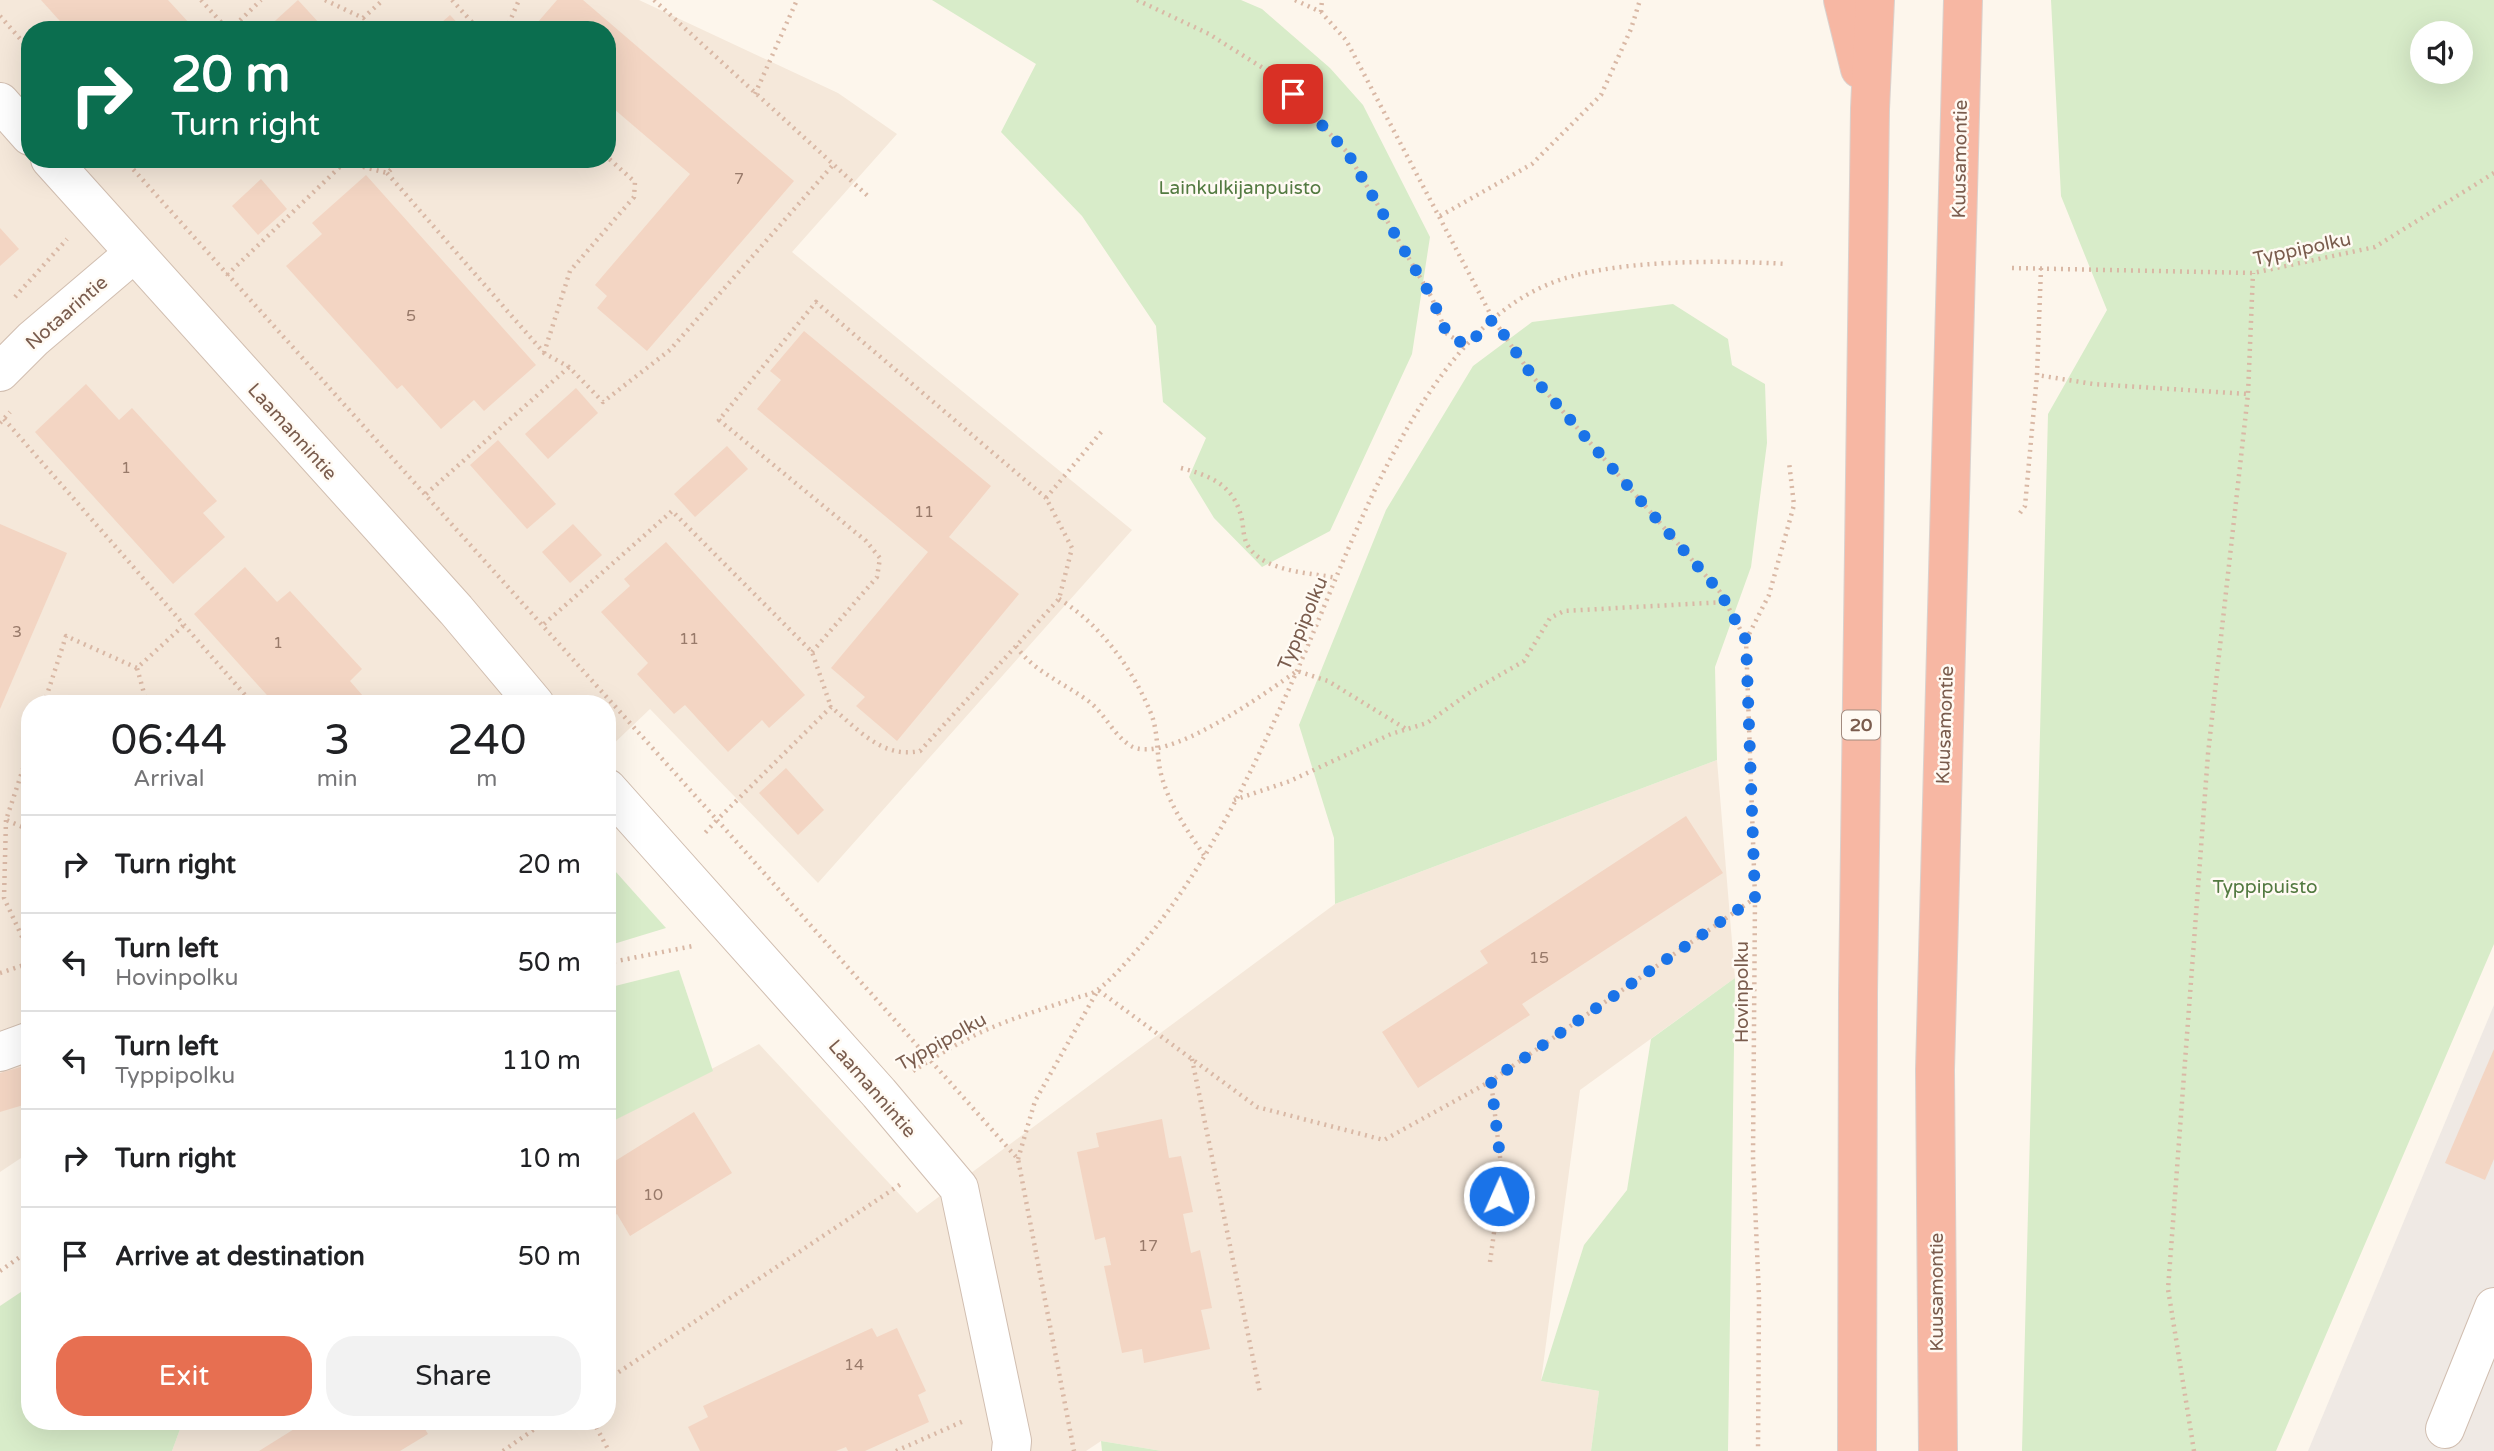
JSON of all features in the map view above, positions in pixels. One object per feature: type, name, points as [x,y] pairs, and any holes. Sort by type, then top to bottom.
[{"type":"highway","points":[[1843,0],[1870,109]]},
{"type":"highway","name":"20","points":[[1857,1451],[1858,993],[1870,109],[1875,0]]},
{"type":"highway","name":"Kuusamontie","points":[[1938,1451],[1934,1070],[1963,0]]},
{"type":"street","points":[[0,102],[21,126]]},
{"type":"street","name":"Laamannintie","points":[[58,168],[456,610],[527,695]]},
{"type":"street","name":"Notaarintie","points":[[0,372],[33,339],[133,254]]},
{"type":"street","name":"Laamannintie","points":[[616,798],[879,1093],[959,1188],[1011,1451]]},
{"type":"street","points":[[0,1052],[21,1044]]},
{"type":"street","points":[[2445,1429],[2494,1307]]},
{"type":"path","points":[[201,0],[221,21]]},
{"type":"path","points":[[239,21],[261,0]]},
{"type":"path","points":[[325,0],[363,18],[383,0]]},
{"type":"path","points":[[452,0],[471,21]]},
{"type":"path","points":[[510,21],[519,0]]},
{"type":"path","points":[[654,0],[870,198]]},
{"type":"path","points":[[755,94],[797,0]]},
{"type":"path","points":[[1137,0],[1209,34],[1274,75],[1347,152],[1432,298],[1447,334],[1467,346]]},
{"type":"path","points":[[1295,0],[1321,12],[1322,0]]},
{"type":"path","points":[[1440,216],[1532,164],[1601,95],[1640,0]]},
{"type":"path","name":"Hovinpolku","points":[[1321,12],[1346,40],[1493,319],[1533,377],[1725,602],[1746,640],[1755,898],[1753,1157],[1759,1297],[1758,1451]]},
{"type":"path","points":[[0,16],[21,40]]},
{"type":"path","points":[[544,353],[570,271],[634,197],[635,182],[616,166]]},
{"type":"path","points":[[369,168],[387,173],[544,353],[569,367],[603,402],[670,349],[832,166]]},
{"type":"path","points":[[227,275],[337,168]]},
{"type":"path","points":[[387,173],[393,168]]},
{"type":"path","name":"Typpipolku","points":[[2012,268],[2253,273],[2375,247],[2494,173]]},
{"type":"path","points":[[9,304],[70,236]]},
{"type":"path","name":"Typpipolku","points":[[879,1093],[930,1060],[991,1028],[1098,990],[1158,924],[1204,855],[1234,800],[1297,671],[1385,467],[1453,360],[1493,319],[1514,302],[1550,283],[1611,267],[1747,262],[1787,264]]},
{"type":"path","points":[[2020,513],[2025,506],[2037,375],[2041,268]]},
{"type":"path","points":[[2194,1451],[2168,1289],[2208,754],[2248,394],[2253,273]]},
{"type":"path","points":[[544,624],[672,511],[812,652],[831,707],[883,749],[905,754],[920,751],[1059,599],[1072,548],[1046,498],[816,302],[719,420],[866,541],[880,558],[877,577],[812,652]]},
{"type":"path","points":[[426,494],[569,367]]},
{"type":"path","points":[[2037,375],[2093,384],[2248,394]]},
{"type":"path","points":[[4,419],[245,695]]},
{"type":"path","points":[[1046,498],[1102,431]]},
{"type":"path","points":[[1746,640],[1769,595],[1794,505],[1788,462]]},
{"type":"path","points":[[1181,468],[1220,482],[1236,498],[1244,540],[1252,552],[1274,565],[1337,578]]},
{"type":"path","points":[[1059,599],[1077,610],[1107,640],[1151,712],[1159,747],[1161,774],[1177,816],[1204,855]]},
{"type":"path","points":[[1234,800],[1290,781],[1427,723],[1472,691],[1524,661],[1550,618],[1564,611],[1725,602]]},
{"type":"path","points":[[137,668],[184,625]]},
{"type":"path","points":[[47,695],[66,636],[137,668]]},
{"type":"path","points":[[1016,646],[1027,663],[1101,710],[1120,737],[1134,748],[1159,747],[1202,733],[1297,671],[1328,681],[1407,730]]},
{"type":"path","points":[[137,668],[144,695]]},
{"type":"path","points":[[718,820],[831,707]]},
{"type":"path","points":[[21,775],[6,820],[4,898],[21,935]]},
{"type":"path","points":[[6,820],[21,826]]},
{"type":"path","points":[[1018,1159],[1035,1101],[1098,990],[1257,1107],[1384,1140],[1491,1081],[1755,898]]},
{"type":"path","points":[[0,973],[21,966]]},
{"type":"path","points":[[1192,1058],[1260,1393]]},
{"type":"path","points":[[1490,1262],[1502,1174],[1491,1081]]},
{"type":"path","points":[[616,1374],[912,1176]]},
{"type":"path","points":[[0,1271],[21,1256]]},
{"type":"path","points":[[897,1451],[972,1418]]},
{"type":"path","points":[[503,1451],[533,1430]]},
{"type":"path","points":[[598,1430],[609,1451]]},
{"type":"shaded area","points":[[0,0],[639,0],[838,93],[897,134],[792,252],[1132,530],[818,883],[650,709],[616,741],[616,695],[21,695],[21,1158],[0,1172]]},
{"type":"shaded area","points":[[1717,760],[1735,978],[1580,1090],[1541,1381],[1599,1391],[1591,1451],[1162,1451],[1101,1441],[1086,1451],[172,1451],[180,1430],[616,1430],[616,1119],[759,1044],[917,1213],[1335,904]]},
{"type":"shaded area","points":[[2494,1005],[2494,1451],[2308,1451]]},
{"type":"green space","name":"Lainkulkijanpuisto","points":[[932,0],[1241,0],[1262,9],[1330,68],[1363,105],[1430,237],[1412,354],[1330,531],[1262,567],[1214,518],[1189,477],[1206,438],[1163,402],[1156,326],[1082,216],[1001,132],[1036,64]]},
{"type":"green space","name":"Typpipuisto","points":[[2051,0],[2494,0],[2494,944],[2276,1451],[2022,1451],[2048,414],[2107,310],[2061,196]]},
{"type":"green space","points":[[1673,304],[1728,339],[1732,365],[1765,384],[1767,443],[1751,567],[1715,667],[1717,760],[1335,904],[1334,838],[1299,725],[1386,510],[1473,366],[1532,322]]},
{"type":"green space","points":[[616,872],[666,928],[616,943]]},
{"type":"green space","points":[[679,970],[713,1071],[616,1120],[616,986]]},
{"type":"green space","points":[[1735,978],[1728,1451],[1591,1451],[1599,1391],[1541,1381],[1584,1245],[1627,1190],[1651,1039]]},
{"type":"green space","points":[[21,1292],[21,1430],[180,1430],[172,1451],[0,1451],[0,1306]]},
{"type":"green space","points":[[1101,1441],[1162,1451],[1102,1451]]},
{"type":"building","points":[[41,0],[168,0],[187,21],[60,21]]},
{"type":"building","points":[[298,0],[317,21],[275,21]]},
{"type":"building","points":[[557,0],[583,0],[607,21],[539,21]]},
{"type":"building","points":[[450,15],[456,21],[443,21]]},
{"type":"building","points":[[616,28],[794,181],[647,351],[597,308],[607,296],[595,285],[690,174],[616,111]]},
{"type":"building","points":[[366,175],[536,365],[484,411],[474,400],[441,429],[402,385],[397,389],[286,266],[322,234],[312,223]]},
{"type":"building","points":[[261,179],[287,209],[258,235],[232,206]]},
{"type":"building","points":[[0,228],[19,249],[0,266]]},
{"type":"building","points":[[804,331],[991,486],[949,537],[1019,594],[897,741],[856,706],[865,697],[831,668],[928,552],[757,409],[781,380],[770,371]]},
{"type":"building","points":[[86,384],[119,420],[132,408],[217,501],[203,513],[225,537],[173,584],[35,432]]},
{"type":"building","points":[[576,388],[598,413],[548,459],[525,434]]},
{"type":"building","points":[[498,440],[556,504],[527,529],[470,465]]},
{"type":"building","points":[[727,446],[748,469],[695,517],[674,494]]},
{"type":"building","points":[[0,524],[67,553],[0,709]]},
{"type":"building","points":[[573,524],[602,555],[570,583],[542,552]]},
{"type":"building","points":[[666,542],[805,695],[769,728],[762,720],[728,752],[685,705],[674,714],[637,674],[648,663],[601,612],[630,586],[624,579]]},
{"type":"building","points":[[245,567],[277,602],[290,591],[362,669],[350,681],[362,695],[267,695],[194,614]]},
{"type":"building","points":[[786,768],[824,810],[798,835],[759,793]]},
{"type":"building","points":[[1686,816],[1723,873],[1522,1004],[1530,1015],[1418,1088],[1382,1032],[1488,963],[1480,951]]},
{"type":"building","points":[[2494,1049],[2494,1159],[2485,1180],[2445,1163]]},
{"type":"building","points":[[21,1067],[21,1106],[0,1112],[0,1073]]},
{"type":"building","points":[[694,1112],[732,1173],[630,1236],[616,1215],[616,1160]]},
{"type":"building","points":[[1162,1119],[1169,1158],[1181,1156],[1193,1212],[1183,1214],[1191,1253],[1200,1250],[1212,1308],[1201,1310],[1210,1349],[1144,1363],[1142,1349],[1122,1353],[1104,1266],[1111,1265],[1105,1237],[1095,1240],[1077,1152],[1099,1147],[1096,1133]]},
{"type":"building","points":[[872,1328],[877,1337],[897,1328],[926,1391],[918,1395],[929,1422],[865,1451],[848,1451],[846,1447],[836,1451],[700,1451],[688,1427],[708,1417],[703,1406]]},
{"type":"building","points":[[293,1430],[426,1430],[428,1434],[400,1451],[259,1451]]},
{"type":"route","points":[[1293,94],[1347,152],[1432,298],[1447,334],[1467,346],[1493,319],[1533,377],[1720,592],[1746,640],[1754,793],[1755,898],[1491,1081],[1502,1174],[1499,1196]]}]
